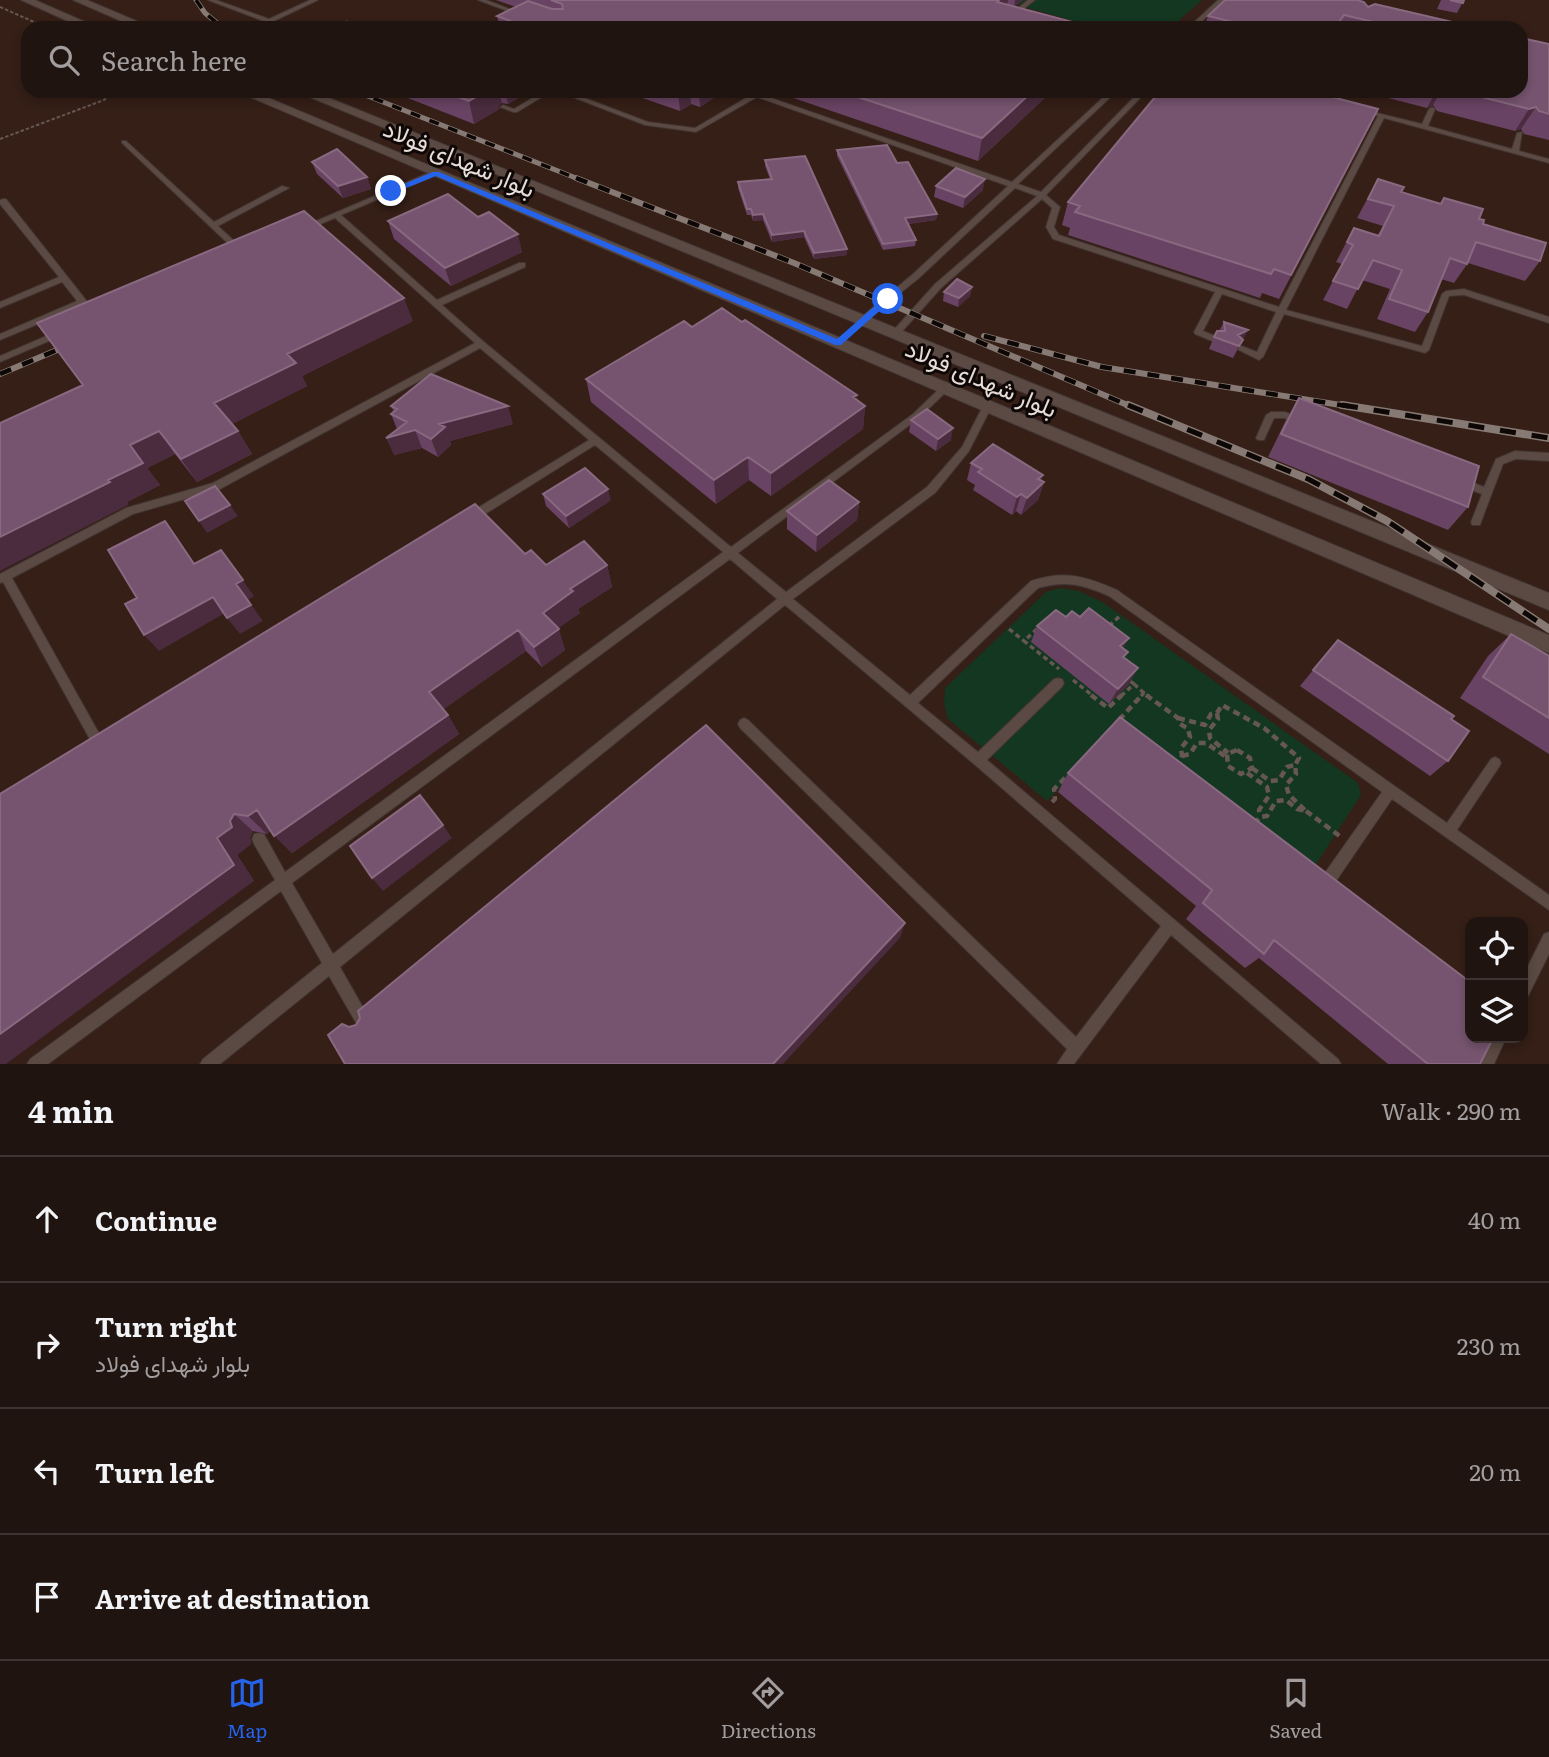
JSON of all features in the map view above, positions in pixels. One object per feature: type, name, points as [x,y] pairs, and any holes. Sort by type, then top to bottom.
[{"type":"street","points":[[26,0],[76,21]]},
{"type":"street","points":[[78,0],[129,21]]},
{"type":"street","name":"بلوار شهدای فولاد","points":[[259,98],[1549,644]]},
{"type":"street","name":"بلوار شهدای فولاد","points":[[318,98],[1549,602]]},
{"type":"street","points":[[838,343],[862,321]]},
{"type":"street","points":[[873,358],[895,334]]},
{"type":"lane","points":[[211,0],[269,21],[315,0]]},
{"type":"lane","points":[[481,0],[527,16]]},
{"type":"lane","points":[[1015,13],[1032,0]]},
{"type":"lane","points":[[1199,21],[1222,0]]},
{"type":"lane","points":[[1004,9],[1026,16]]},
{"type":"lane","points":[[503,107],[515,111],[537,98]]},
{"type":"lane","points":[[578,98],[647,124],[696,131],[751,98]]},
{"type":"lane","points":[[765,98],[1042,194],[1056,207],[1050,227],[1056,237],[1281,311],[1425,350],[1446,294],[1464,292],[1549,320]]},
{"type":"lane","points":[[862,321],[916,276],[1106,98]]},
{"type":"lane","points":[[895,334],[938,286],[1042,194],[1137,98]]},
{"type":"lane","points":[[1424,127],[1432,109]]},
{"type":"lane","points":[[1368,111],[1549,161]]},
{"type":"lane","points":[[1239,348],[1259,357],[1382,115]]},
{"type":"lane","points":[[1515,152],[1520,133]]},
{"type":"lane","points":[[124,142],[244,254]]},
{"type":"lane","points":[[301,229],[436,173]]},
{"type":"lane","points":[[214,225],[285,188]]},
{"type":"lane","points":[[0,202],[3,201],[95,318],[83,323]]},
{"type":"lane","points":[[335,215],[481,344],[978,760],[1333,1064]]},
{"type":"lane","points":[[232,259],[256,249]]},
{"type":"lane","points":[[436,304],[522,265]]},
{"type":"lane","points":[[0,304],[64,278]]},
{"type":"lane","points":[[1215,339],[1198,332],[1220,290]]},
{"type":"lane","points":[[0,337],[83,302]]},
{"type":"lane","points":[[0,359],[71,328]]},
{"type":"lane","points":[[101,748],[3,577],[130,511],[216,486],[481,344]]},
{"type":"lane","points":[[35,1064],[916,416],[945,388]]},
{"type":"lane","points":[[208,1064],[785,598],[931,490],[966,449],[986,406]]},
{"type":"lane","points":[[1261,438],[1271,415],[1285,415],[1311,425]]},
{"type":"lane","points":[[454,528],[596,440]]},
{"type":"lane","points":[[1476,522],[1499,462],[1515,456],[1549,457]]},
{"type":"lane","points":[[1450,478],[1488,492]]},
{"type":"lane","points":[[910,703],[1035,584],[1059,577],[1083,579],[1113,593],[1549,903]]},
{"type":"lane","points":[[978,760],[1058,683]]},
{"type":"lane","points":[[744,724],[1077,1049]]},
{"type":"lane","points":[[90,755],[113,740]]},
{"type":"lane","points":[[1449,831],[1496,763]]},
{"type":"lane","points":[[1327,883],[1391,790]]},
{"type":"lane","points":[[259,839],[368,1029]]},
{"type":"lane","points":[[1065,1064],[1170,925]]},
{"type":"lane","points":[[1528,981],[1549,939]]},
{"type":"lane","points":[[1486,1064],[1496,1043]]},
{"type":"path","points":[[0,7],[32,21]]},
{"type":"path","points":[[0,139],[107,98]]},
{"type":"path","points":[[1101,635],[1130,606]]},
{"type":"path","points":[[1039,627],[1024,641],[1108,708],[1134,684]]},
{"type":"path","points":[[1120,674],[1178,718],[1207,728]]},
{"type":"path","points":[[1117,722],[1144,693]]},
{"type":"path","points":[[1267,787],[1247,773],[1234,771],[1228,766],[1227,755],[1208,740],[1207,728],[1211,714],[1217,713],[1222,705],[1264,728],[1299,758],[1295,765],[1296,774],[1286,785],[1287,798],[1297,809],[1306,811],[1352,846]]},
{"type":"path","points":[[1178,718],[1179,723],[1188,729],[1190,737],[1197,743]]},
{"type":"path","points":[[1188,729],[1192,724]]},
{"type":"path","points":[[1182,756],[1181,748],[1190,737]]},
{"type":"path","points":[[1185,771],[1177,763],[1182,756],[1190,754],[1197,743],[1208,740]]},
{"type":"path","points":[[1227,755],[1237,750],[1244,753],[1250,758],[1252,768],[1270,781],[1279,780],[1286,785]]},
{"type":"path","points":[[1279,780],[1287,767],[1295,765]]},
{"type":"path","points":[[1247,773],[1252,768]]},
{"type":"path","points":[[1041,814],[1055,799],[1055,789],[1072,770]]},
{"type":"path","points":[[1270,781],[1267,787],[1269,796],[1276,801]]},
{"type":"path","points":[[1244,816],[1255,823],[1259,810],[1269,796]]},
{"type":"path","points":[[1259,817],[1267,816],[1276,801],[1287,798]]},
{"type":"shaded area","points":[[0,0],[1549,0],[1549,1064],[0,1064]]},
{"type":"green space","points":[[999,0],[1201,0],[1178,21],[1075,21]]},
{"type":"green space","points":[[1060,588],[1079,591],[1104,603],[1358,783],[1361,795],[1302,886],[1108,737],[1047,801],[948,719],[944,704],[945,688],[1046,592]]},
{"type":"building","points":[[551,0],[999,0],[997,2],[1069,21],[511,21],[497,16],[528,1],[552,9],[563,9],[562,4]]},
{"type":"building","points":[[1225,0],[1357,0],[1368,7],[1375,4],[1448,21],[1369,21],[1344,15],[1340,21],[1229,21],[1208,16]]},
{"type":"building","points":[[1528,40],[1549,44],[1549,114],[1536,107],[1529,109],[1486,98],[1528,98]]},
{"type":"building","points":[[861,98],[1025,98],[982,138]]},
{"type":"building","points":[[1154,98],[1336,98],[1378,109],[1291,275],[1274,269],[1271,274],[1075,212],[1080,206],[1068,202]]},
{"type":"building","points":[[887,145],[897,163],[908,162],[937,214],[905,218],[916,240],[883,244],[837,150]]},
{"type":"building","points":[[337,149],[367,177],[338,186],[312,162]]},
{"type":"building","points":[[805,156],[847,249],[814,253],[804,231],[772,235],[763,214],[753,215],[751,209],[747,209],[738,182],[772,179],[765,160]]},
{"type":"building","points":[[956,168],[985,179],[965,197],[936,186]]},
{"type":"building","points":[[1378,179],[1404,187],[1401,192],[1441,204],[1444,198],[1483,209],[1479,219],[1484,220],[1483,224],[1546,243],[1540,261],[1476,242],[1467,264],[1450,258],[1428,312],[1389,299],[1402,270],[1373,260],[1358,289],[1333,281],[1353,245],[1347,242],[1354,228],[1379,236],[1394,206],[1368,199]]},
{"type":"building","points":[[448,194],[478,217],[489,212],[518,234],[445,268],[388,221]]},
{"type":"building","points":[[304,211],[404,298],[287,354],[296,363],[214,403],[238,431],[181,459],[159,431],[130,445],[143,463],[0,537],[0,423],[83,385],[37,323]]},
{"type":"building","points":[[957,279],[972,287],[959,298],[944,292]]},
{"type":"building","points":[[722,308],[742,322],[745,320],[857,395],[853,397],[865,406],[771,473],[748,457],[714,480],[586,379],[684,321],[692,327]]},
{"type":"building","points":[[1224,322],[1248,330],[1238,335],[1243,340],[1239,346],[1214,337],[1217,331],[1225,331]]},
{"type":"building","points":[[431,374],[508,406],[439,424],[445,427],[431,439],[415,430],[386,438],[407,422],[391,414],[397,409],[391,406]]},
{"type":"building","points":[[1299,398],[1479,466],[1468,507],[1281,434]]},
{"type":"building","points":[[927,409],[953,428],[938,439],[911,420]]},
{"type":"building","points":[[993,444],[1043,475],[1038,479],[1044,482],[1027,498],[1021,494],[1017,497],[978,472],[982,469],[971,463]]},
{"type":"building","points":[[585,468],[608,489],[566,516],[543,494]]},
{"type":"building","points":[[829,480],[859,502],[817,535],[787,511]]},
{"type":"building","points":[[215,486],[230,505],[199,521],[185,501]]},
{"type":"building","points":[[475,504],[525,554],[531,550],[546,565],[584,541],[607,565],[570,589],[573,591],[543,613],[559,629],[534,647],[518,630],[429,692],[448,715],[274,836],[257,810],[248,816],[234,814],[230,821],[232,827],[217,838],[234,865],[0,1034],[0,794]]},
{"type":"building","points":[[165,521],[194,564],[221,550],[243,580],[236,584],[251,605],[227,618],[213,597],[144,635],[125,604],[137,598],[108,550]]},
{"type":"building","points":[[1089,608],[1129,638],[1120,646],[1128,652],[1123,657],[1138,668],[1118,689],[1037,626],[1056,610],[1066,617],[1072,611],[1080,617]]},
{"type":"building","points":[[1511,634],[1549,656],[1549,718],[1483,677]]},
{"type":"building","points":[[1338,640],[1454,716],[1451,719],[1469,731],[1448,761],[1313,670]]},
{"type":"building","points":[[1120,717],[1465,978],[1465,1043],[1490,1043],[1480,1064],[1428,1064],[1274,940],[1264,954],[1203,903],[1212,890],[1068,773]]},
{"type":"building","points":[[706,725],[905,923],[773,1064],[345,1064],[328,1035],[342,1024],[349,1027],[356,1025],[360,1018],[358,1011]]},
{"type":"building","points":[[420,795],[443,825],[372,878],[350,846]]},
{"type":"railway","points":[[196,0],[215,21]]},
{"type":"railway","points":[[373,98],[581,180]]},
{"type":"railway","points":[[576,178],[794,263],[1132,407]]},
{"type":"railway","points":[[984,336],[1102,367],[1353,407]]},
{"type":"railway","points":[[0,374],[57,350]]},
{"type":"railway","points":[[1128,405],[1308,479],[1387,521],[1549,629]]},
{"type":"railway","points":[[1342,405],[1549,438]]},
{"type":"route","points":[[391,191],[436,173],[838,343],[888,299]]}]
